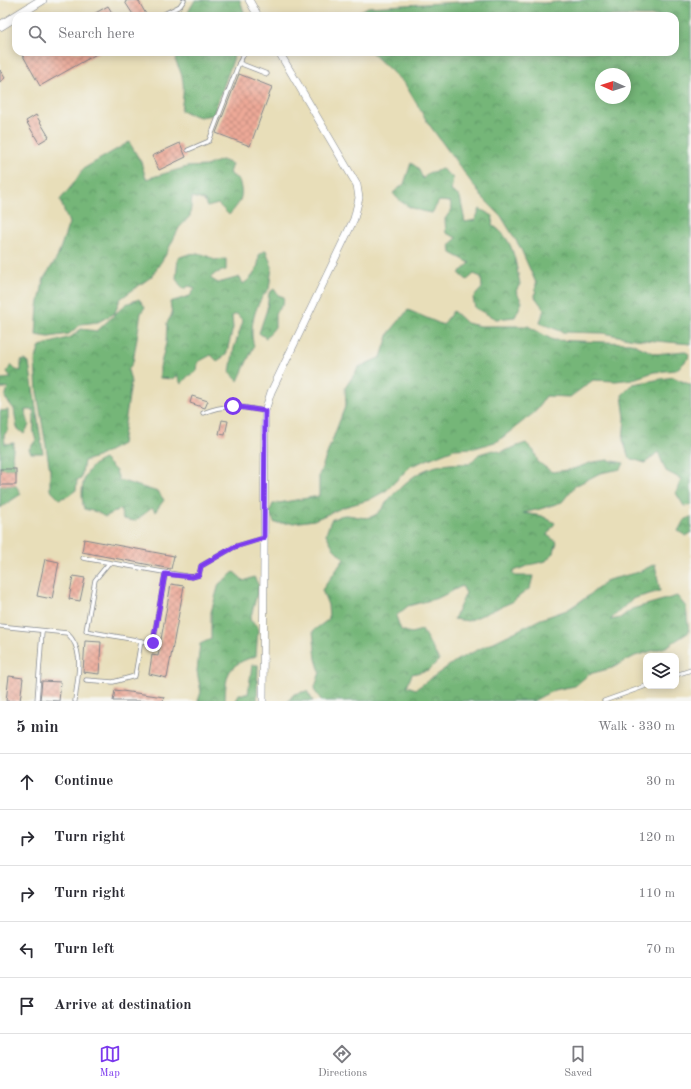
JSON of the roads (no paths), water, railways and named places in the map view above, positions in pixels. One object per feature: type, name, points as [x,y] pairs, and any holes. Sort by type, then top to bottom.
[{"type":"street","points":[[23,12],[42,0]]},
{"type":"street","points":[[249,0],[254,12]]},
{"type":"street","points":[[0,26],[12,19]]},
{"type":"street","points":[[263,701],[265,411],[271,392],[354,219],[359,198],[357,185],[281,56]]},
{"type":"lane","points":[[168,12],[180,6],[184,0]]},
{"type":"lane","points":[[188,150],[209,141],[243,56]]},
{"type":"lane","points":[[239,63],[267,74]]},
{"type":"lane","points":[[203,413],[217,407],[233,406],[265,411]]},
{"type":"lane","points":[[83,558],[165,574],[192,577],[199,575],[201,566],[234,547],[264,538]]},
{"type":"lane","points":[[110,563],[95,580],[86,631],[153,643],[165,574]]},
{"type":"lane","points":[[0,626],[42,632],[67,633],[74,640],[79,653],[79,672],[75,701]]},
{"type":"lane","points":[[36,701],[42,632]]},
{"type":"lane","points":[[86,680],[113,682],[135,676],[141,641]]},
{"type":"lane","points":[[679,674],[691,670]]},
{"type":"lane","points":[[604,701],[643,687]]}]
